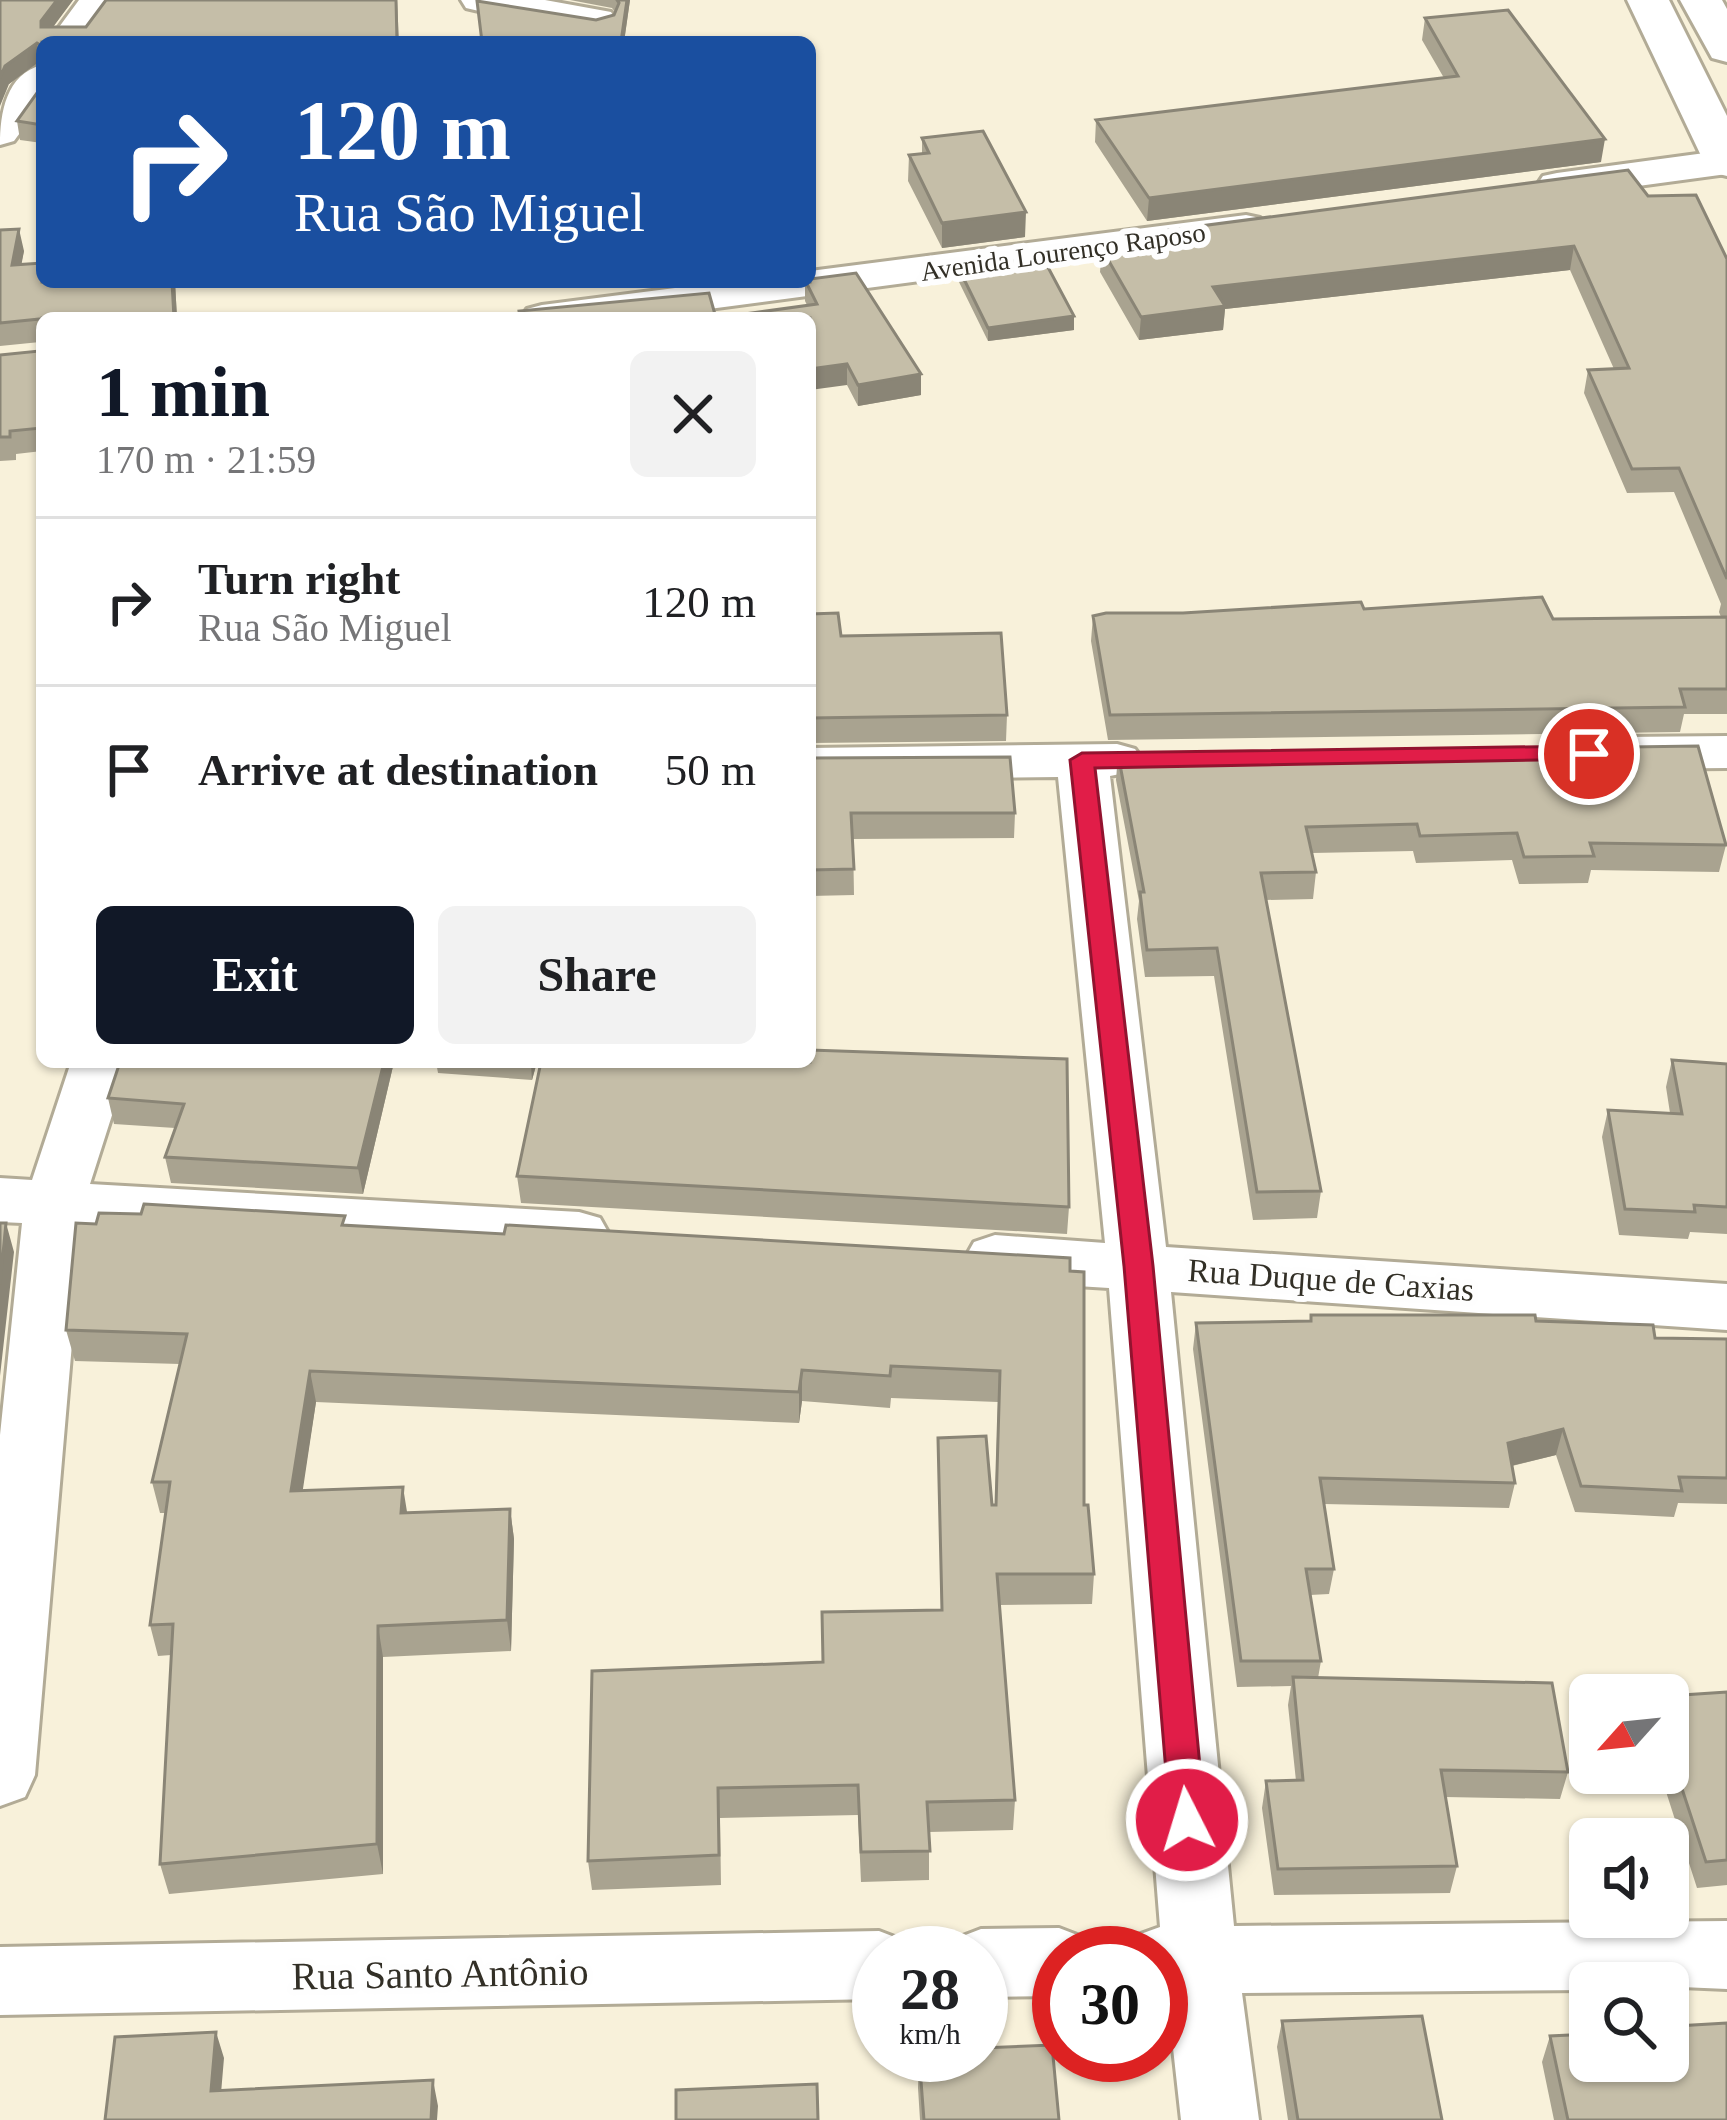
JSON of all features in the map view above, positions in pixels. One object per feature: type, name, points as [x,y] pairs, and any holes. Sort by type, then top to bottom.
[{"type":"street","points":[[71,36],[98,0]]},
{"type":"street","points":[[479,0],[598,20]]},
{"type":"street","points":[[1514,190],[1727,162],[1648,0]]},
{"type":"street","points":[[1701,0],[1727,49]]},
{"type":"street","points":[[0,133],[36,84]]},
{"type":"street","name":"Avenida Lourenço Raposo","points":[[816,283],[1276,223]]},
{"type":"street","name":"Avenida Lourenço Raposo","points":[[588,312],[774,288]]},
{"type":"street","points":[[1584,754],[1727,752]]},
{"type":"street","points":[[816,764],[1154,759]]},
{"type":"street","points":[[1082,760],[1138,1266],[1178,1926]]},
{"type":"street","points":[[0,1775],[27,1202],[97,1068]]},
{"type":"street","points":[[27,1202],[644,1237]]},
{"type":"street","name":"Rua Duque de Caxias","points":[[950,1255],[1727,1307]]},
{"type":"street","points":[[1188,1959],[1727,1955]]},
{"type":"street","name":"Rua Santo Antônio","points":[[0,1981],[852,1965]]},
{"type":"street","points":[[1188,1991],[1220,2120]]},
{"type":"building","points":[[0,0],[57,0],[41,27],[86,27],[106,0],[396,0],[397,36],[36,36],[36,44],[5,66],[0,78]]},
{"type":"building","points":[[617,0],[627,0],[622,36],[481,36],[477,1],[596,20],[614,15]]},
{"type":"building","points":[[1508,10],[1605,139],[1149,198],[1096,120],[1458,76],[1425,18]]},
{"type":"building","points":[[36,94],[36,124],[17,121]]},
{"type":"building","points":[[983,131],[1026,212],[942,223],[909,155],[929,153],[922,138]]},
{"type":"building","points":[[1628,170],[1648,196],[1696,195],[1727,259],[1727,579],[1679,468],[1632,469],[1588,370],[1629,368],[1574,246],[1213,287],[1225,306],[1141,317],[1102,249],[1177,240],[1170,230]]},
{"type":"building","points":[[19,229],[12,265],[36,263],[36,288],[172,288],[174,312],[36,312],[36,319],[0,323],[0,230]]},
{"type":"building","points":[[1042,256],[1074,316],[988,328],[958,267]]},
{"type":"building","points":[[856,273],[921,374],[858,385],[847,364],[816,368],[816,312],[759,312],[817,304],[809,288],[816,288],[816,278]]},
{"type":"building","points":[[709,293],[714,312],[519,311]]},
{"type":"building","points":[[36,351],[36,429],[10,431],[10,437],[0,437],[0,355]]},
{"type":"building","points":[[1542,597],[1553,619],[1727,617],[1727,689],[1680,689],[1685,707],[1110,715],[1093,616],[1361,602],[1364,609]]},
{"type":"building","points":[[838,613],[841,636],[1001,633],[1007,715],[816,718],[816,614]]},
{"type":"building","points":[[1698,746],[1726,845],[1590,843],[1594,856],[1524,857],[1517,833],[1420,836],[1417,824],[1306,827],[1316,872],[1261,873],[1321,1191],[1257,1192],[1217,948],[1147,950],[1140,892],[1144,892],[1118,754]]},
{"type":"building","points":[[1010,757],[1015,813],[851,813],[854,869],[816,870],[816,758]]},
{"type":"building","points":[[816,1050],[1067,1059],[1069,1207],[517,1176],[540,1068],[816,1068]]},
{"type":"building","points":[[1672,1060],[1727,1064],[1727,1207],[1694,1205],[1695,1212],[1625,1209],[1608,1110],[1682,1114]]},
{"type":"building","points":[[118,1068],[383,1068],[358,1168],[165,1157],[184,1104],[108,1098]]},
{"type":"building","points":[[144,1204],[345,1216],[342,1225],[504,1234],[506,1225],[1070,1258],[1070,1271],[1084,1272],[1084,1505],[1088,1505],[1094,1574],[997,1574],[1015,1800],[927,1802],[930,1851],[861,1852],[858,1785],[718,1788],[719,1855],[588,1861],[592,1671],[823,1662],[822,1612],[942,1610],[938,1438],[986,1436],[992,1505],[996,1505],[1000,1371],[891,1366],[890,1376],[802,1370],[799,1392],[310,1371],[291,1491],[403,1487],[401,1513],[510,1509],[507,1620],[378,1626],[377,1844],[160,1864],[173,1624],[150,1625],[170,1482],[152,1482],[187,1334],[66,1330],[76,1223],[96,1224],[99,1213],[141,1214]]},
{"type":"building","points":[[0,1223],[6,1223],[0,1284]]},
{"type":"building","points":[[1311,1315],[1535,1315],[1536,1321],[1653,1325],[1655,1338],[1727,1339],[1727,1478],[1679,1477],[1682,1491],[1581,1486],[1563,1429],[1508,1443],[1515,1483],[1320,1478],[1334,1569],[1306,1569],[1321,1661],[1241,1661],[1196,1323],[1311,1321]]},
{"type":"building","points":[[1293,1677],[1552,1683],[1568,1772],[1441,1770],[1457,1866],[1278,1869],[1266,1781],[1303,1780]]},
{"type":"building","points":[[1727,1692],[1727,1860],[1706,1862],[1684,1794],[1689,1794],[1689,1695]]},
{"type":"building","points":[[1422,2016],[1442,2120],[1298,2120],[1282,2021]]},
{"type":"building","points":[[1727,2023],[1727,2120],[1568,2120],[1550,2036],[1569,2035],[1569,2082],[1689,2082],[1689,2025]]},
{"type":"building","points":[[216,2032],[211,2091],[433,2080],[431,2120],[105,2120],[115,2037]]},
{"type":"building","points":[[1032,2046],[1032,2082],[1055,2082],[1059,2120],[924,2120],[921,2082],[1008,2082],[1008,2047]]},
{"type":"building","points":[[817,2084],[818,2120],[676,2120],[676,2090]]},
{"type":"route","points":[[1187,1820],[1138,1266],[1082,760],[1589,754]]}]
